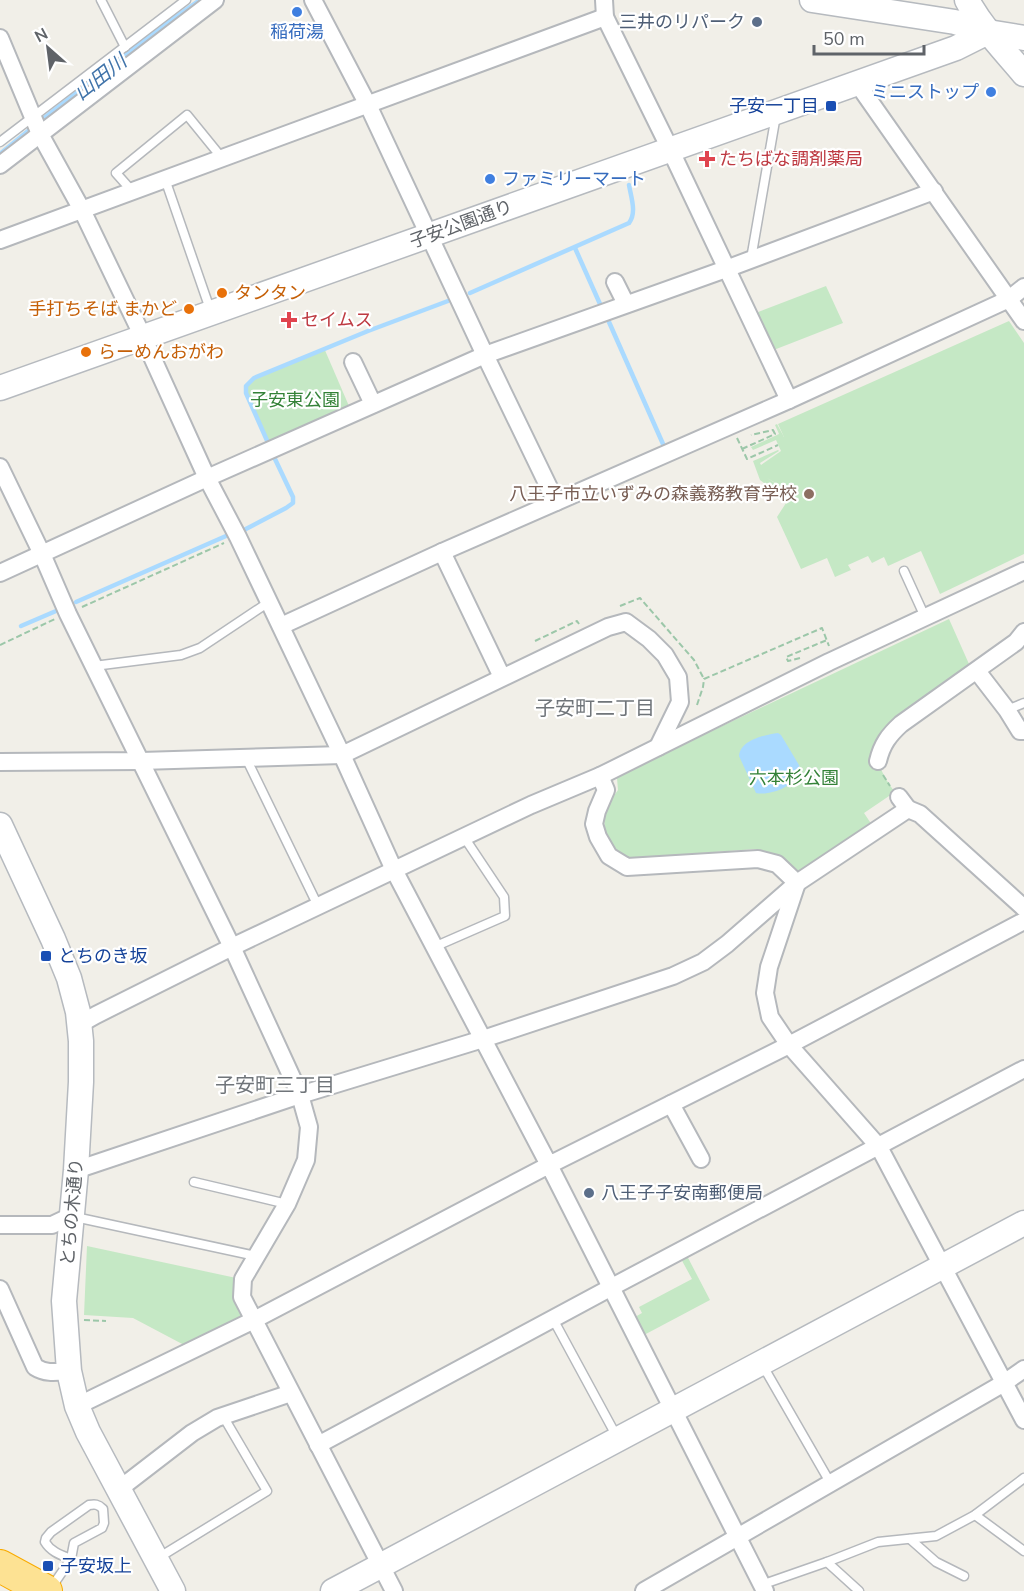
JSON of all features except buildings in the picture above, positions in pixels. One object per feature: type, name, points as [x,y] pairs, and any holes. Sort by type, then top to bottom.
[{"type":"highway","points":[[0,1566],[48,1591]]},
{"type":"street","points":[[313,0],[368,105],[428,236],[556,502]]},
{"type":"street","points":[[604,0],[605,17],[789,400]]},
{"type":"street","points":[[812,0],[955,22],[988,33],[1024,38]]},
{"type":"street","points":[[967,0],[988,33],[1024,74]]},
{"type":"street","points":[[0,165],[37,125],[205,4]]},
{"type":"street","points":[[0,240],[605,17]]},
{"type":"street","name":"子安公園通り","points":[[0,388],[956,48],[988,33]]},
{"type":"street","points":[[0,38],[37,125],[82,210],[143,337],[207,478],[281,626],[394,870],[549,1165],[763,1588]]},
{"type":"street","points":[[857,83],[1024,321]]},
{"type":"street","points":[[0,573],[485,355],[751,260],[934,191]]},
{"type":"street","points":[[615,282],[626,304]]},
{"type":"street","points":[[281,626],[442,552],[789,400],[1009,299],[1024,287]]},
{"type":"street","points":[[353,362],[373,404]]},
{"type":"street","points":[[0,467],[68,614],[141,761],[300,1095],[309,1127],[306,1160],[286,1204],[243,1279],[242,1297],[394,1591]]},
{"type":"street","points":[[442,552],[502,677]]},
{"type":"street","points":[[80,1024],[318,906],[531,805],[600,776],[829,662],[925,617],[1022,576]]},
{"type":"street","points":[[0,762],[141,761],[342,755],[608,627],[626,622],[666,655],[678,677],[681,702],[658,747]]},
{"type":"street","points":[[878,761],[881,748],[888,736],[901,724],[1016,642],[1024,632]]},
{"type":"street","points":[[977,671],[1020,731],[1024,731]]},
{"type":"street","points":[[600,776],[606,790],[594,824],[598,837],[609,856],[627,867],[758,859],[777,864],[797,883]]},
{"type":"street","points":[[76,1170],[300,1095],[483,1039],[673,976],[703,962],[797,883],[904,803],[920,814],[1024,908]]},
{"type":"street","name":"とちの木通り","points":[[0,825],[69,978],[80,1024],[81,1082],[76,1170],[64,1301],[69,1371],[77,1406],[88,1432],[173,1591]]},
{"type":"street","points":[[797,883],[769,967],[765,993],[770,1017],[789,1045],[879,1147],[1024,1419]]},
{"type":"street","points":[[77,1406],[254,1320],[549,1165],[789,1045],[1024,921]]},
{"type":"street","points":[[318,1445],[1024,1069]]},
{"type":"street","points":[[671,1104],[701,1159]]},
{"type":"street","points":[[0,1225],[52,1225],[71,1216]]},
{"type":"street","points":[[333,1591],[1024,1223]]},
{"type":"street","points":[[0,1289],[35,1367],[49,1372],[69,1371]]},
{"type":"street","points":[[644,1591],[1004,1383],[1024,1369]]},
{"type":"street","points":[[118,1490],[192,1433],[223,1416],[291,1393]]},
{"type":"lane","points":[[101,0],[125,47]]},
{"type":"lane","points":[[0,142],[37,125],[125,47],[186,0]]},
{"type":"lane","points":[[751,260],[776,111]]},
{"type":"lane","points":[[132,191],[116,173],[187,115],[222,158]]},
{"type":"lane","points":[[165,179],[212,312]]},
{"type":"lane","points":[[904,571],[925,617]]},
{"type":"lane","points":[[93,666],[181,656],[200,648],[269,602]]},
{"type":"lane","points":[[1007,710],[1024,703]]},
{"type":"lane","points":[[246,758],[318,906]]},
{"type":"lane","points":[[434,947],[505,916],[504,897],[464,837]]},
{"type":"lane","points":[[194,1182],[286,1204]]},
{"type":"lane","points":[[71,1216],[256,1256]]},
{"type":"lane","points":[[553,1319],[618,1439]]},
{"type":"lane","points":[[762,1363],[831,1484]]},
{"type":"lane","points":[[156,1560],[267,1491],[223,1416]]},
{"type":"lane","points":[[763,1588],[879,1542],[936,1536],[975,1515],[1024,1478]]},
{"type":"lane","points":[[48,1591],[71,1559],[74,1543],[102,1528],[103,1509],[99,1505],[89,1505],[46,1538],[45,1542],[53,1552],[71,1559]]},
{"type":"lane","points":[[975,1515],[1024,1551]]},
{"type":"lane","points":[[910,1539],[936,1562],[964,1576]]},
{"type":"lane","points":[[827,1562],[859,1591]]},
{"type":"path","points":[[742,449],[775,434],[773,430],[746,436]]},
{"type":"path","points":[[737,438],[747,459],[778,445]]},
{"type":"path","points":[[0,645],[238,537]]},
{"type":"path","points":[[698,705],[704,680],[822,628],[831,650]]},
{"type":"path","points":[[809,656],[788,661],[786,657],[827,640]]},
{"type":"path","points":[[878,761],[886,782],[904,803]]},
{"type":"path","points":[[81,1320],[106,1321]]},
{"type":"green space","points":[[826,286],[843,323],[766,353],[748,316]]},
{"type":"green space","points":[[1009,321],[1024,343],[1024,554],[940,594],[921,551],[888,566],[884,557],[872,563],[868,556],[848,565],[851,570],[835,577],[827,558],[801,569],[777,517],[786,503],[779,485],[767,478],[778,485],[783,497],[778,499],[773,490],[760,480],[753,461],[779,451],[760,463],[761,465],[781,451],[776,440],[753,450],[751,447],[779,434],[775,425],[777,424],[784,437],[778,424]]},
{"type":"green space","name":"子安東公園","points":[[324,348],[352,413],[271,449],[246,393],[246,386],[254,378]]},
{"type":"green space","name":"六本杉公園","points":[[949,619],[973,673],[901,724],[878,761],[895,792],[864,813],[876,831],[801,881],[777,857],[756,849],[632,858],[623,856],[615,850],[605,833],[604,818],[606,807],[618,790],[617,778],[635,767]]},
{"type":"green space","points":[[87,1246],[241,1279],[245,1307],[242,1319],[186,1346],[133,1318],[84,1315]]},
{"type":"green space","points":[[686,1254],[710,1300],[644,1335],[635,1317],[642,1313],[639,1307],[692,1279],[680,1257]]},
{"type":"water","points":[[778,733],[799,765],[801,772],[793,782],[782,789],[762,794],[756,793],[739,756],[740,750],[754,739]]},
{"type":"waterway","name":"山田川","points":[[39,122],[164,25],[200,0]]},
{"type":"waterway","name":"山田川","points":[[0,154],[33,127]]},
{"type":"waterway","points":[[470,293],[629,223],[633,215],[629,185]]},
{"type":"waterway","points":[[575,248],[600,304]]},
{"type":"waterway","points":[[269,445],[246,393],[246,386],[254,378],[448,301]]},
{"type":"waterway","points":[[609,322],[663,444]]},
{"type":"waterway","points":[[244,530],[293,503],[293,497],[275,459]]},
{"type":"waterway","points":[[76,602],[226,536]]},
{"type":"waterway","points":[[21,626],[56,611]]},
{"type":"place","name":"稲荷湯","points":[[297,12]]},
{"type":"place","name":"三井のリパーク","points":[[757,22]]},
{"type":"place","name":"ミニストップ","points":[[991,92]]},
{"type":"place","name":"子安一丁目","points":[[831,106]]},
{"type":"place","name":"たちばな調剤薬局","points":[[707,159]]},
{"type":"place","name":"ファミリーマート","points":[[490,179]]},
{"type":"place","name":"タンタン","points":[[222,293]]},
{"type":"place","name":"手打ちそば まかど","points":[[189,309]]},
{"type":"place","name":"セイムス","points":[[289,320]]},
{"type":"place","name":"らーめんおがわ","points":[[86,352]]},
{"type":"place","name":"八王子市立いずみの森義務教育学校","points":[[809,494]]},
{"type":"place","name":"とちのき坂","points":[[46,956]]},
{"type":"place","name":"八王子子安南郵便局","points":[[589,1193]]},
{"type":"place","name":"子安坂上","points":[[48,1566]]},
{"type":"district","name":"子安町二丁目","points":[[595,708]]},
{"type":"district","name":"子安町三丁目","points":[[275,1085]]}]
